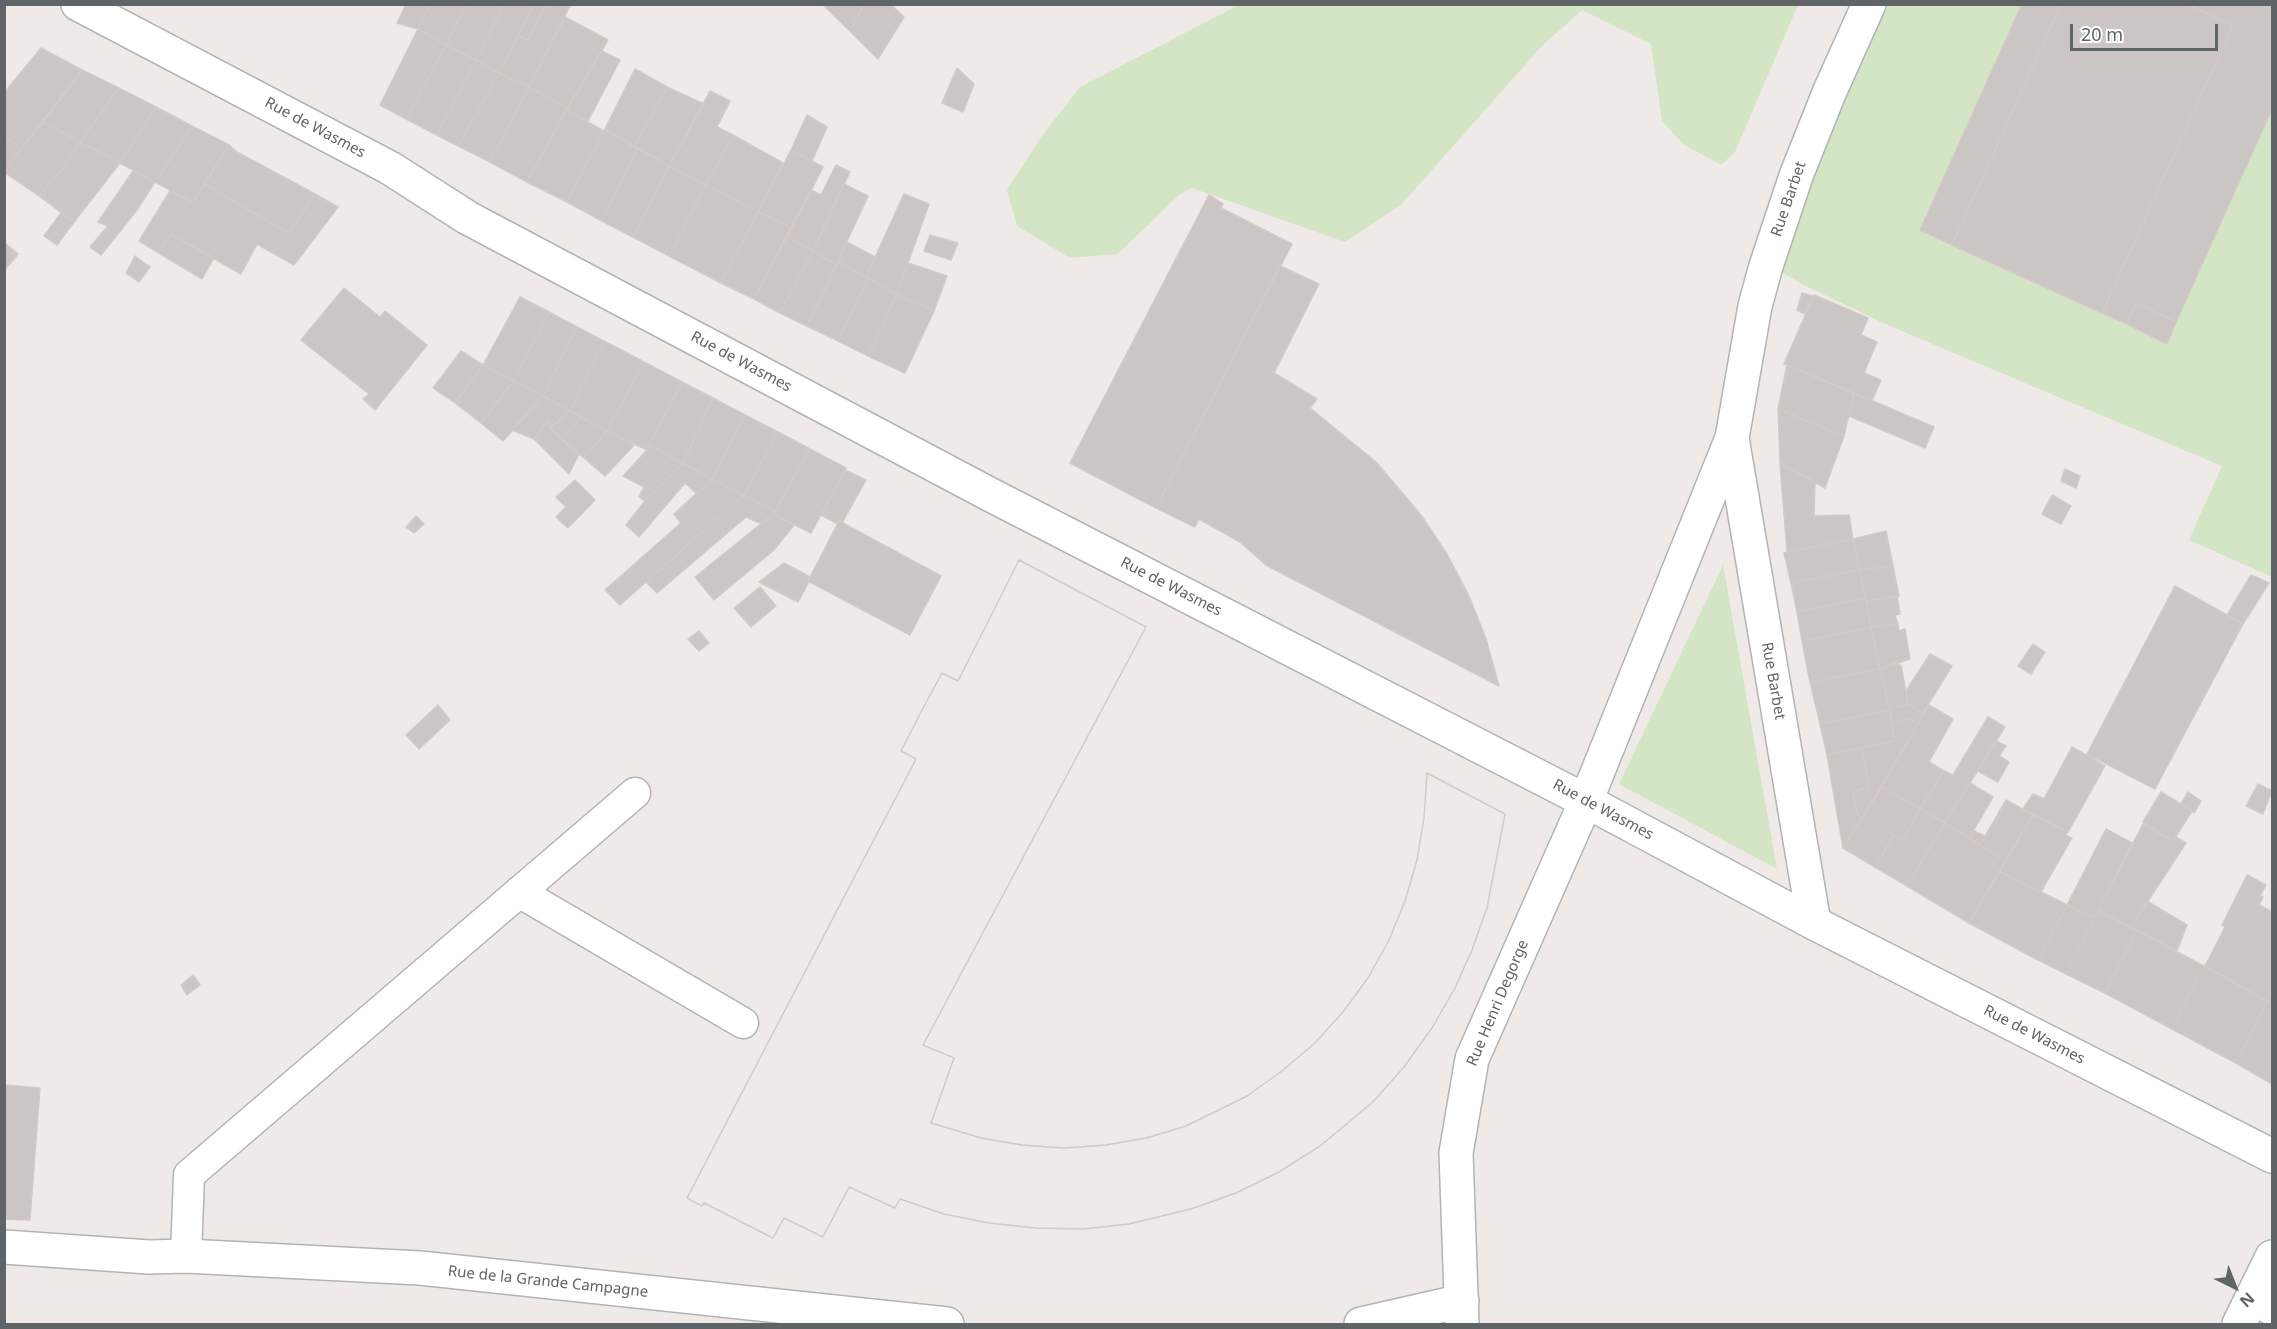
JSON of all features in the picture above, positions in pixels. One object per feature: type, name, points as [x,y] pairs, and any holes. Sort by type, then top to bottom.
[{"type":"street","name":"Rue de Wasmes","points":[[78,4],[390,168],[468,218],[991,495],[1586,801],[1814,923],[2272,1156]]},
{"type":"street","name":"Rue Barbet","points":[[1586,801],[1732,438],[1755,306],[1766,266],[1800,165],[1869,4]]},
{"type":"street","name":"Rue Barbet","points":[[1732,438],[1814,923]]},
{"type":"street","name":"Rue Henri Degorge","points":[[1462,1313],[1456,1153],[1472,1059],[1586,801]]},
{"type":"street","name":"Rue de la Grande Campagne","points":[[4,1247],[148,1257],[186,1256],[420,1268],[947,1324]]},
{"type":"street","points":[[2254,1311],[2272,1257]]},
{"type":"street","points":[[1361,1324],[1462,1313]]},
{"type":"lane","points":[[186,1256],[189,1175],[635,793]]},
{"type":"lane","points":[[519,892],[743,1023]]},
{"type":"green space","points":[[1798,4],[1735,152],[1721,165],[1683,144],[1662,121],[1651,44],[1582,10],[1541,47],[1401,205],[1345,242],[1192,188],[1180,194],[1118,254],[1070,258],[1017,226],[1007,190],[1041,137],[1080,87],[1237,6]]},
{"type":"green space","points":[[1869,5],[2272,5],[2272,577],[2189,540],[2222,466],[1885,324],[1781,272]]},
{"type":"green space","points":[[1723,565],[1777,869],[1619,784]]},
{"type":"building","points":[[406,4],[431,4],[418,29],[397,23]]},
{"type":"building","points":[[431,4],[467,4],[446,45],[418,29]]},
{"type":"building","points":[[467,4],[504,4],[476,60],[446,45]]},
{"type":"building","points":[[504,4],[534,4],[499,73],[476,60]]},
{"type":"building","points":[[534,4],[552,4],[549,8],[545,6],[528,40],[518,36]]},
{"type":"building","points":[[552,4],[570,6],[529,87],[499,73],[518,36],[528,40],[545,6],[549,8]]},
{"type":"building","points":[[822,4],[864,4],[850,31]]},
{"type":"building","points":[[864,4],[890,4],[904,17],[878,59],[850,31]]},
{"type":"building","points":[[2022,4],[2061,4],[1952,245],[1920,230]]},
{"type":"building","points":[[2061,4],[2186,4],[2233,25],[2102,313],[1952,245]]},
{"type":"building","points":[[2186,4],[2272,4],[2272,109],[2176,322],[2136,303],[2127,324],[2102,313],[2233,25]]},
{"type":"building","points":[[565,17],[608,40],[568,108],[529,87]]},
{"type":"building","points":[[418,29],[446,45],[406,119],[380,105]]},
{"type":"building","points":[[446,45],[476,60],[437,135],[406,119]]},
{"type":"building","points":[[41,48],[82,70],[21,149],[4,135],[4,93]]},
{"type":"building","points":[[602,51],[620,60],[588,121],[566,110]]},
{"type":"building","points":[[476,60],[499,73],[458,146],[437,135]]},
{"type":"building","points":[[957,68],[974,84],[963,112],[942,103]]},
{"type":"building","points":[[635,69],[667,87],[634,147],[605,129]]},
{"type":"building","points":[[82,70],[119,88],[80,142],[43,122]]},
{"type":"building","points":[[499,73],[529,87],[490,162],[458,146]]},
{"type":"building","points":[[529,87],[568,108],[527,182],[490,162]]},
{"type":"building","points":[[667,87],[704,104],[669,166],[634,147]]},
{"type":"building","points":[[119,88],[156,107],[120,163],[80,142]]},
{"type":"building","points":[[710,91],[730,101],[717,127],[733,135],[706,185],[669,166]]},
{"type":"building","points":[[156,107],[192,126],[155,182],[120,163]]},
{"type":"building","points":[[566,110],[604,131],[567,202],[527,182]]},
{"type":"building","points":[[807,115],[827,127],[812,161],[791,150]]},
{"type":"building","points":[[43,122],[80,142],[62,169],[39,196],[4,170]]},
{"type":"building","points":[[192,126],[229,145],[193,202],[155,182]]},
{"type":"building","points":[[605,129],[638,148],[602,221],[567,202]]},
{"type":"building","points":[[4,135],[21,149],[4,170]]},
{"type":"building","points":[[733,135],[783,163],[758,212],[706,185]]},
{"type":"building","points":[[80,142],[120,163],[74,222],[39,196],[62,169]]},
{"type":"building","points":[[229,145],[237,152],[315,194],[289,233],[204,184]]},
{"type":"building","points":[[638,148],[669,166],[633,237],[602,221]]},
{"type":"building","points":[[791,150],[823,167],[792,228],[758,212]]},
{"type":"building","points":[[836,165],[850,172],[813,251],[786,236],[811,190],[821,195]]},
{"type":"building","points":[[669,166],[706,185],[669,256],[633,237]]},
{"type":"building","points":[[133,171],[155,182],[137,210],[101,255],[90,247],[108,226],[98,222]]},
{"type":"building","points":[[204,184],[289,233],[315,194],[338,207],[294,265],[257,244],[241,274],[171,234],[159,253],[139,241],[170,191],[193,202]]},
{"type":"building","points":[[844,184],[868,196],[836,265],[813,251]]},
{"type":"building","points":[[706,185],[758,212],[721,283],[669,256]]},
{"type":"building","points":[[904,194],[929,204],[897,294],[866,277]]},
{"type":"building","points":[[1209,195],[1223,204],[1221,208],[1292,244],[1156,508],[1070,463]]},
{"type":"building","points":[[758,212],[792,228],[754,299],[721,283]]},
{"type":"building","points":[[61,213],[74,222],[57,245],[44,236]]},
{"type":"building","points":[[171,234],[214,258],[202,279],[159,253]]},
{"type":"building","points":[[930,235],[958,243],[951,260],[924,251]]},
{"type":"building","points":[[786,236],[813,251],[780,313],[754,299]]},
{"type":"building","points":[[847,242],[875,257],[866,277],[838,262]]},
{"type":"building","points":[[4,244],[18,254],[4,271]]},
{"type":"building","points":[[813,251],[836,265],[807,326],[780,313]]},
{"type":"building","points":[[135,256],[150,267],[139,282],[126,273]]},
{"type":"building","points":[[838,262],[868,278],[838,341],[807,326]]},
{"type":"building","points":[[908,263],[947,276],[934,311],[897,294]]},
{"type":"building","points":[[1280,266],[1319,284],[1274,373],[1317,399],[1310,408],[1376,462],[1421,515],[1447,554],[1469,596],[1486,639],[1499,686],[1266,565],[1240,542],[1199,519],[1195,527],[1156,508]]},
{"type":"building","points":[[868,278],[897,294],[868,356],[838,341]]},
{"type":"building","points":[[344,288],[380,317],[385,311],[427,345],[375,410],[363,399],[369,394],[301,340]]},
{"type":"building","points":[[1802,293],[1813,296],[1805,314],[1797,310]]},
{"type":"building","points":[[897,294],[934,311],[905,373],[868,356]]},
{"type":"building","points":[[1814,295],[1868,318],[1861,335],[1877,342],[1864,373],[1881,380],[1872,401],[1784,364]]},
{"type":"building","points":[[520,297],[549,312],[514,381],[483,365]]},
{"type":"building","points":[[2136,303],[2176,322],[2167,344],[2127,324]]},
{"type":"building","points":[[549,312],[577,327],[543,396],[514,381]]},
{"type":"building","points":[[577,327],[604,341],[570,411],[543,396]]},
{"type":"building","points":[[604,341],[644,362],[607,431],[570,411]]},
{"type":"building","points":[[461,351],[483,365],[455,403],[433,388]]},
{"type":"building","points":[[644,362],[682,382],[647,450],[607,431]]},
{"type":"building","points":[[483,365],[514,381],[481,423],[455,403]]},
{"type":"building","points":[[1787,365],[1854,393],[1844,436],[1778,409]]},
{"type":"building","points":[[514,381],[543,396],[503,441],[481,423]]},
{"type":"building","points":[[682,382],[713,398],[683,463],[649,445]]},
{"type":"building","points":[[1854,393],[1934,427],[1925,448],[1849,416]]},
{"type":"building","points":[[543,396],[570,411],[553,426],[548,421],[534,439],[512,430]]},
{"type":"building","points":[[713,398],[745,415],[712,479],[683,463]]},
{"type":"building","points":[[1778,409],[1844,436],[1825,488],[1780,463]]},
{"type":"building","points":[[570,411],[581,417],[561,439],[550,428]]},
{"type":"building","points":[[745,415],[778,432],[744,495],[712,479]]},
{"type":"building","points":[[581,417],[607,431],[584,458],[561,439]]},
{"type":"building","points":[[548,421],[553,426],[550,428],[579,454],[569,474],[534,439]]},
{"type":"building","points":[[607,431],[635,444],[605,476],[584,458]]},
{"type":"building","points":[[778,432],[810,449],[775,511],[744,495]]},
{"type":"building","points":[[649,445],[683,463],[645,501],[639,497],[644,487],[623,476]]},
{"type":"building","points":[[810,449],[846,468],[811,533],[773,514]]},
{"type":"building","points":[[683,463],[712,479],[697,494],[685,483],[639,537],[626,525],[645,501]]},
{"type":"building","points":[[1780,463],[1815,482],[1814,516],[1849,515],[1853,539],[1787,552]]},
{"type":"building","points":[[2065,469],[2080,476],[2076,488],[2061,481]]},
{"type":"building","points":[[845,470],[866,480],[842,523],[839,521],[838,524],[821,515]]},
{"type":"building","points":[[712,479],[744,495],[620,605],[605,590],[681,523],[674,514]]},
{"type":"building","points":[[575,480],[595,500],[568,528],[556,517],[566,507],[556,497]]},
{"type":"building","points":[[744,495],[775,511],[762,524],[746,517],[657,593],[646,582]]},
{"type":"building","points":[[2052,495],[2071,506],[2061,524],[2042,514]]},
{"type":"building","points":[[773,514],[794,525],[774,550],[714,600],[695,577]]},
{"type":"building","points":[[416,516],[424,524],[414,533],[406,527]]},
{"type":"building","points":[[839,521],[941,576],[910,635],[808,581]]},
{"type":"building","points":[[1886,531],[1893,566],[1859,570],[1853,539]]},
{"type":"building","points":[[1853,539],[1859,570],[1791,583],[1784,553]]},
{"type":"building","points":[[1019,560],[1146,627],[923,1045],[954,1058],[931,1123],[981,1138],[1022,1145],[1064,1148],[1106,1145],[1146,1138],[1186,1126],[1247,1096],[1314,1044],[1343,1012],[1368,978],[1389,940],[1405,901],[1417,860],[1424,818],[1427,773],[1505,814],[1487,908],[1472,950],[1455,988],[1432,1028],[1404,1067],[1373,1102],[1320,1146],[1279,1172],[1236,1193],[1191,1209],[1129,1224],[1083,1229],[1036,1228],[989,1223],[944,1214],[900,1199],[895,1208],[849,1187],[823,1237],[784,1218],[773,1238],[704,1203],[702,1206],[687,1198],[916,759],[901,751],[920,714],[942,673],[958,681]]},
{"type":"building","points":[[1019,560],[1146,627],[923,1045],[954,1058],[931,1123],[981,1138],[1022,1145],[1064,1148],[1106,1145],[1146,1138],[1186,1126],[1247,1096],[1314,1044],[1343,1012],[1368,978],[1389,940],[1405,901],[1417,860],[1424,818],[1427,773],[1505,814],[1487,908],[1472,950],[1455,988],[1432,1028],[1404,1067],[1373,1102],[1320,1146],[1279,1172],[1236,1193],[1191,1209],[1129,1224],[1083,1229],[1036,1228],[989,1223],[944,1214],[900,1199],[895,1208],[849,1187],[823,1237],[784,1218],[773,1238],[704,1203],[702,1206],[687,1198],[916,759],[901,751],[920,714],[942,673],[958,681]]},
{"type":"building","points":[[784,563],[810,577],[798,602],[759,582]]},
{"type":"building","points":[[1893,566],[1899,596],[1867,601],[1859,570]]},
{"type":"building","points":[[1859,570],[1866,598],[1797,612],[1791,583]]},
{"type":"building","points":[[2251,575],[2269,583],[2243,624],[2227,615]]},
{"type":"building","points":[[2175,586],[2243,624],[2155,789],[2087,754]]},
{"type":"building","points":[[760,587],[776,606],[751,627],[734,608]]},
{"type":"building","points":[[1897,596],[1900,614],[1895,615],[1898,624],[1871,627],[1867,601]]},
{"type":"building","points":[[1866,598],[1871,627],[1802,641],[1797,612]]},
{"type":"building","points":[[1898,624],[1899,631],[1905,629],[1910,659],[1880,669],[1871,627]]},
{"type":"building","points":[[1871,627],[1880,669],[1810,682],[1802,641]]},
{"type":"building","points":[[699,631],[709,643],[699,651],[688,639]]},
{"type":"building","points":[[2033,644],[2045,652],[2031,674],[2018,666]]},
{"type":"building","points":[[1930,654],[1952,666],[1923,713],[1908,704],[1906,691]]},
{"type":"building","points":[[1898,661],[1899,666],[1901,665],[1908,704],[1890,710],[1880,669]]},
{"type":"building","points":[[1880,669],[1890,710],[1820,724],[1810,682]]},
{"type":"building","points":[[1908,704],[1923,713],[1918,724],[1910,719],[1892,723],[1890,710]]},
{"type":"building","points":[[438,705],[450,720],[419,749],[406,735]]},
{"type":"building","points":[[1929,705],[1953,719],[1929,762],[1944,771],[1920,809],[1882,787]]},
{"type":"building","points":[[1890,710],[1894,741],[1827,755],[1820,724]]},
{"type":"building","points":[[1988,717],[2005,727],[1945,823],[1920,809],[1944,771],[1953,775]]},
{"type":"building","points":[[1910,719],[1918,724],[1862,818],[1857,813],[1853,792],[1869,787],[1862,748],[1894,741],[1892,723]]},
{"type":"building","points":[[1996,741],[2006,746],[1999,756],[2009,762],[1998,782],[1978,771]]},
{"type":"building","points":[[2072,747],[2105,766],[2068,832],[2023,809],[2033,794],[2044,799]]},
{"type":"building","points":[[1862,748],[1869,787],[1853,792],[1857,813],[1862,818],[1843,848],[1827,755]]},
{"type":"building","points":[[1970,783],[1993,797],[1969,838],[1945,823]]},
{"type":"building","points":[[2258,784],[2272,791],[2263,814],[2246,806]]},
{"type":"building","points":[[1882,787],[1920,809],[1902,841],[1894,835],[1875,867],[1843,848]]},
{"type":"building","points":[[2161,792],[2192,811],[2173,841],[2143,822]]},
{"type":"building","points":[[2188,792],[2201,801],[2194,813],[2181,804]]},
{"type":"building","points":[[2006,800],[2033,815],[2006,861],[1980,845]]},
{"type":"building","points":[[1920,809],[1945,823],[1907,886],[1875,867],[1894,835],[1902,841]]},
{"type":"building","points":[[2033,815],[2068,832],[2065,835],[2072,838],[2041,892],[1999,871]]},
{"type":"building","points":[[1945,823],[2006,861],[1969,923],[1907,886]]},
{"type":"building","points":[[2143,824],[2173,841],[2176,837],[2186,843],[2131,927],[2098,910]]},
{"type":"building","points":[[2106,829],[2132,843],[2094,918],[2067,905]]},
{"type":"building","points":[[1974,831],[1985,836],[1980,845],[1969,838]]},
{"type":"building","points":[[1999,871],[2067,905],[2038,960],[1969,923]]},
{"type":"building","points":[[2247,875],[2266,885],[2260,896],[2263,897],[2259,905],[2272,912],[2272,990],[2267,1001],[2205,966],[2225,927],[2222,925]]},
{"type":"building","points":[[2147,901],[2187,925],[2177,951],[2131,927]]},
{"type":"building","points":[[2067,905],[2094,918],[2066,974],[2038,960]]},
{"type":"building","points":[[2098,910],[2137,931],[2105,993],[2066,974]]},
{"type":"building","points":[[2137,931],[2204,966],[2172,1029],[2105,993]]},
{"type":"building","points":[[2204,966],[2267,1001],[2236,1063],[2172,1029]]},
{"type":"building","points":[[193,975],[200,985],[187,995],[181,985]]},
{"type":"building","points":[[2272,990],[2272,1004],[2267,1001]]},
{"type":"building","points":[[2267,1001],[2272,1004],[2272,1084],[2236,1063]]},
{"type":"building","points":[[4,1085],[40,1088],[30,1220],[4,1219]]}]
